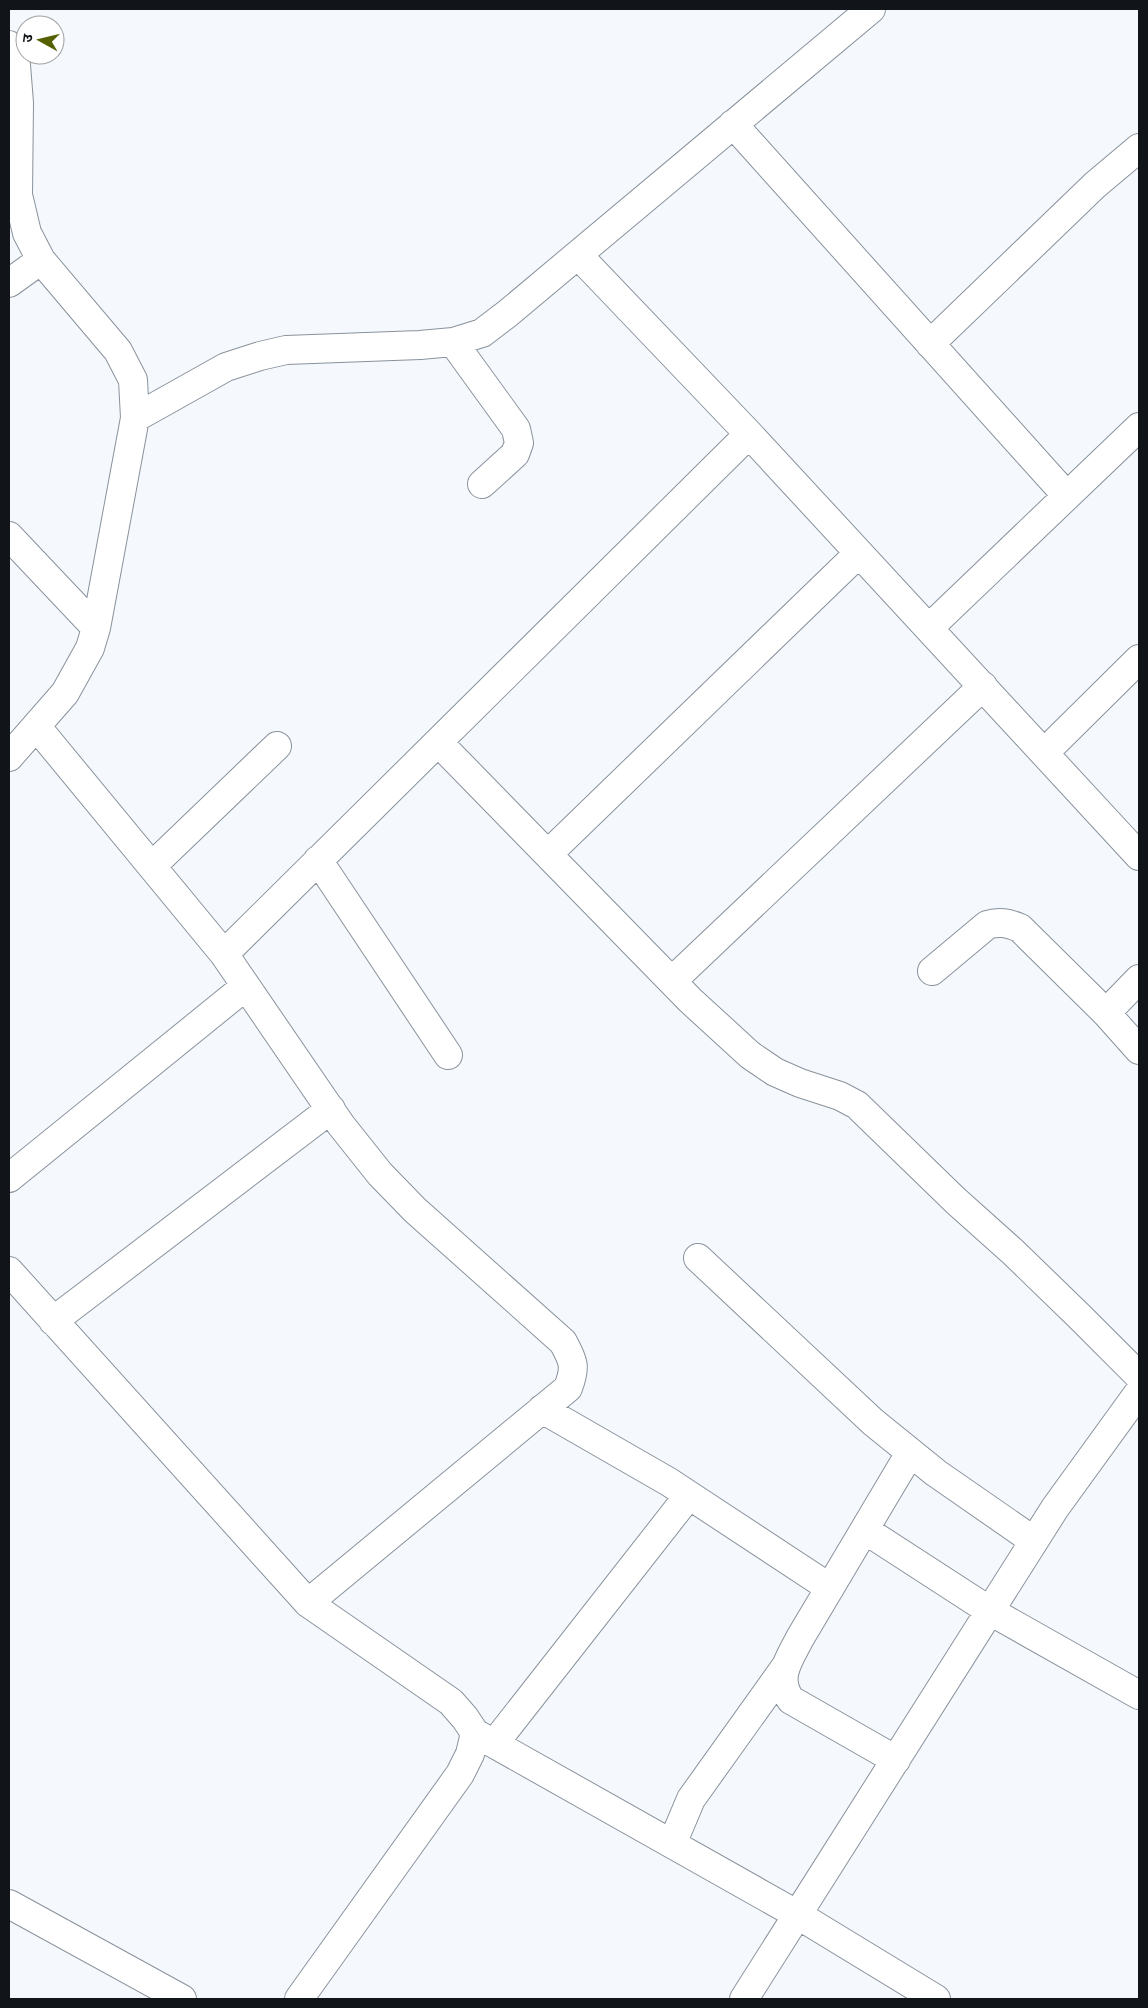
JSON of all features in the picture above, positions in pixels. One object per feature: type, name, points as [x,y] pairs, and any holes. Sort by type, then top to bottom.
[{"type":"street","points":[[135,418],[226,367],[260,356],[286,350],[453,342],[482,333],[871,9]]},
{"type":"street","points":[[9,46],[16,65],[19,103],[18,195],[27,233],[41,260],[118,351],[132,380],[135,418],[96,628],[90,648],[65,693],[9,757]]},
{"type":"street","points":[[733,124],[1067,496]]},
{"type":"street","points":[[930,344],[1095,184],[1139,148]]},
{"type":"street","points":[[578,254],[749,434],[1139,856]]},
{"type":"street","points":[[9,283],[41,260]]},
{"type":"street","points":[[453,342],[516,428],[519,443],[515,454],[482,484]]},
{"type":"street","points":[[929,628],[1139,427]]},
{"type":"street","points":[[224,954],[749,434]]},
{"type":"street","points":[[9,536],[96,628]]},
{"type":"street","points":[[548,854],[859,553]]},
{"type":"street","points":[[1044,753],[1139,659]]},
{"type":"street","points":[[672,981],[983,686]]},
{"type":"street","points":[[36,726],[224,954],[330,1109],[380,1174],[403,1198],[563,1342],[571,1355],[574,1373],[568,1388],[308,1603]]},
{"type":"street","points":[[438,742],[672,981],[750,1055],[775,1072],[800,1083],[840,1096],[857,1105],[956,1201],[1073,1309],[1139,1376]]},
{"type":"street","points":[[152,866],[277,746]]},
{"type":"street","points":[[318,860],[448,1055]]},
{"type":"street","points":[[932,972],[987,926],[996,923],[1009,923],[1020,928],[1106,1013],[1139,1050]]},
{"type":"street","points":[[1106,1013],[1139,979]]},
{"type":"street","points":[[9,1178],[246,986]]},
{"type":"street","points":[[53,1321],[330,1109]]},
{"type":"street","points":[[698,1258],[873,1422],[910,1453],[1034,1540]]},
{"type":"street","points":[[9,1271],[308,1603],[451,1702],[484,1739],[798,1915],[936,1999]]},
{"type":"street","points":[[744,1999],[1034,1540],[1139,1392]]},
{"type":"street","points":[[542,1409],[689,1495],[830,1588]]},
{"type":"street","points":[[672,1844],[691,1798],[786,1666],[910,1453]]},
{"type":"street","points":[[299,1999],[460,1774],[470,1754],[689,1495]]},
{"type":"street","points":[[865,1530],[990,1611],[1139,1695]]},
{"type":"street","points":[[786,1666],[783,1679],[784,1691],[791,1700],[896,1760]]},
{"type":"street","points":[[9,1904],[182,1999]]}]
